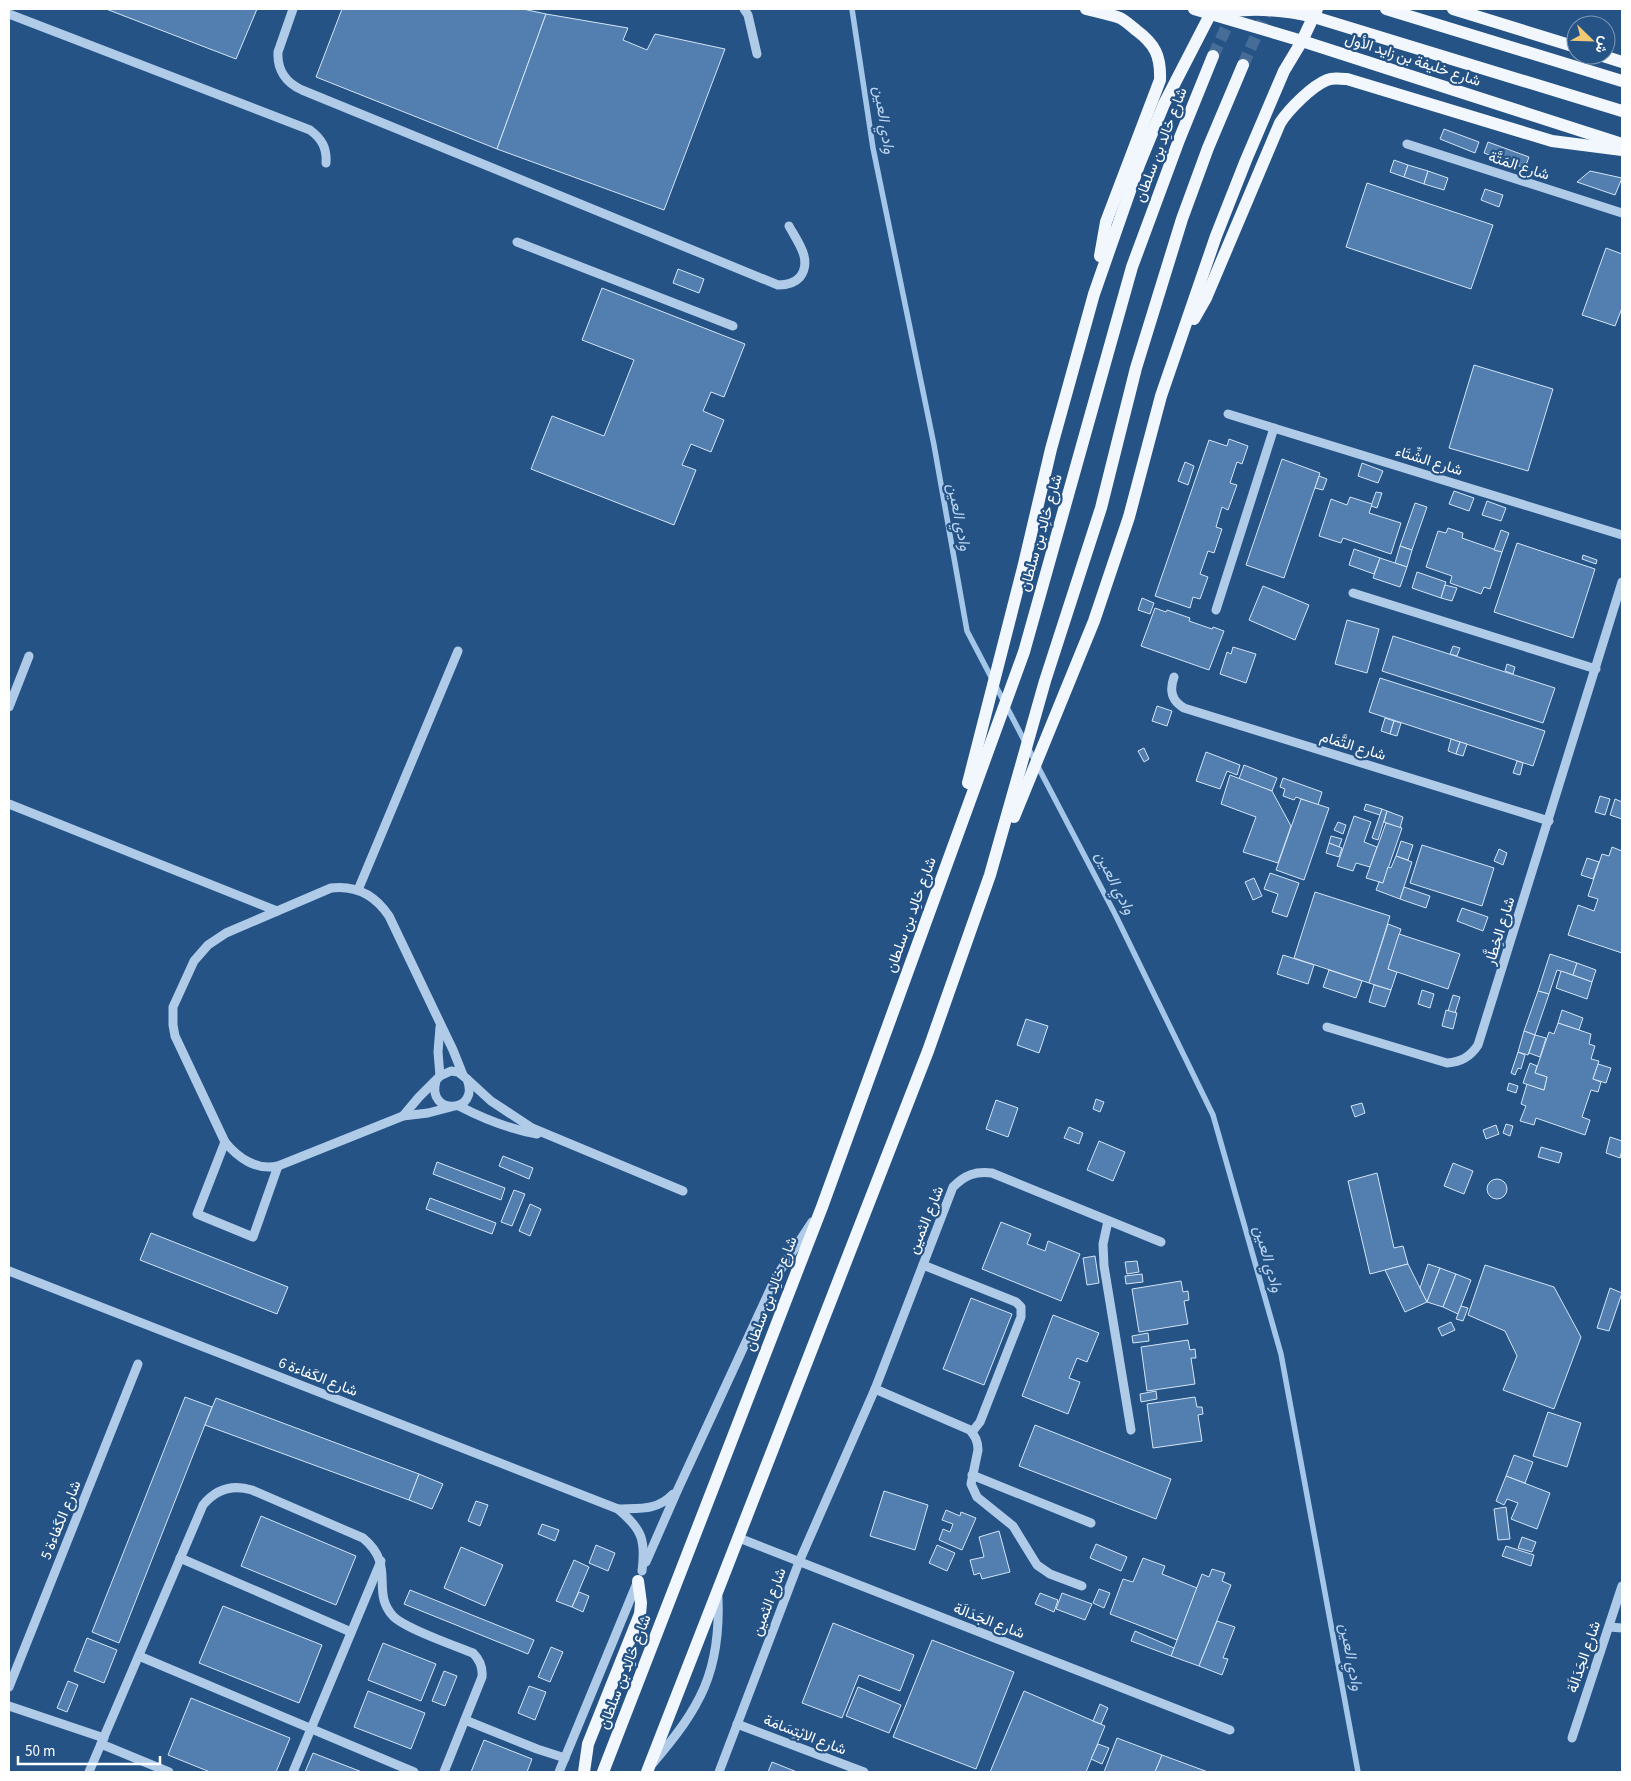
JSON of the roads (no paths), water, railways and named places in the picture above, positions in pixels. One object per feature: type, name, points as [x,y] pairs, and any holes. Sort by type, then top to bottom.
[{"type":"main road","points":[[1086,9],[1121,19],[1147,38],[1159,58],[1160,70],[1160,80],[1106,222],[1094,294]]},
{"type":"main road","name":"شارع خليفة بن زايد الأول","points":[[1194,9],[1212,11],[1622,144]]},
{"type":"main road","points":[[1386,9],[1622,81]]},
{"type":"main road","points":[[1453,9],[1566,44]]},
{"type":"main road","points":[[948,859],[1001,658],[1051,449],[1094,294],[1146,148],[1164,104],[1212,11],[1262,10],[1316,13],[1622,111]]},
{"type":"main road","points":[[648,1771],[928,1051],[990,875],[1094,621],[1129,517],[1161,396],[1216,236],[1284,71],[1316,13]]},
{"type":"main road","name":"شارع خالِد بن سلطان","points":[[603,1772],[822,1207],[1024,652],[1132,267],[1179,140],[1213,56]]},
{"type":"main road","points":[[990,875],[1045,682],[1101,508],[1136,368],[1182,219],[1208,148],[1243,65]]},
{"type":"main road","points":[[1176,352],[1206,298],[1280,123],[1293,106],[1326,80],[1336,78],[1347,79],[1552,141],[1622,150]]},
{"type":"main road","points":[[584,1772],[588,1744],[640,1614],[640,1576]]},
{"type":"street","points":[[293,9],[277,59],[287,81],[302,90],[778,285],[784,285],[796,280],[804,270],[805,264],[802,251],[789,226]]},
{"type":"street","points":[[744,9],[748,15],[757,54]]},
{"type":"street","points":[[9,14],[310,130],[318,136],[323,144],[326,153],[326,163]]},
{"type":"street","name":"شارع المَتَّة","points":[[1408,144],[1622,213]]},
{"type":"street","points":[[516,242],[733,326]]},
{"type":"street","name":"شارع الشِّتَاء","points":[[1228,414],[1622,534]]},
{"type":"street","points":[[1216,610],[1274,428]]},
{"type":"street","name":"شارع الخِطَّار","points":[[1327,1027],[1447,1063],[1465,1059],[1472,1053],[1481,1037],[1622,582]]},
{"type":"street","points":[[1353,593],[1596,669]]},
{"type":"street","points":[[358,890],[458,651]]},
{"type":"street","points":[[9,707],[29,656]]},
{"type":"street","name":"شارع التَّمَام","points":[[1174,677],[1171,690],[1173,697],[1184,708],[1548,821]]},
{"type":"street","points":[[9,804],[277,911]]},
{"type":"street","points":[[340,887],[358,890],[376,900],[388,916],[465,1077],[470,1091],[464,1102],[428,1113],[403,1116],[271,1168],[249,1162],[238,1156],[225,1142],[176,1036],[173,1025],[173,1007],[194,961],[208,945],[226,933],[277,911],[331,888],[340,887]]},
{"type":"street","points":[[440,1027],[438,1079],[434,1087],[437,1098],[445,1106],[455,1106],[492,1122],[510,1128],[547,1135]]},
{"type":"street","points":[[403,1116],[418,1097],[438,1079],[451,1071],[465,1077],[504,1111],[518,1120],[547,1135],[683,1191]]},
{"type":"street","points":[[225,1142],[197,1214],[253,1237],[278,1166]]},
{"type":"street","name":"شارع الثمين","points":[[719,1772],[799,1562],[875,1389],[953,1187],[970,1174],[992,1173],[1161,1242]]},
{"type":"street","points":[[560,1772],[678,1488],[776,1277],[822,1207]]},
{"type":"street","points":[[1108,1221],[1103,1244],[1103,1260],[1131,1430]]},
{"type":"street","points":[[923,1265],[1016,1302],[1021,1307],[1021,1317],[994,1387],[980,1422],[972,1432]]},
{"type":"street","name":"شارع الكَفاءة 6","points":[[9,1270],[618,1509],[639,1530],[645,1553],[640,1576]]},
{"type":"street","name":"شارع الكَفاءة 5","points":[[9,1687],[138,1364]]},
{"type":"street","points":[[875,1389],[972,1432],[976,1439],[978,1450],[971,1484],[976,1497],[1013,1526],[1037,1565],[1050,1574],[1082,1586]]},
{"type":"street","points":[[972,1475],[1091,1523]]},
{"type":"street","points":[[89,1772],[203,1505],[216,1492],[234,1487],[252,1490],[362,1538],[371,1545],[381,1561],[384,1602],[392,1616],[406,1625],[473,1654],[481,1664],[482,1677],[444,1772]]},
{"type":"street","name":"شارع الكَفاءة 6","points":[[618,1509],[654,1508],[668,1500],[678,1488]]},
{"type":"street","name":"شارع الجَدَالَة","points":[[738,1538],[1230,1730]]},
{"type":"street","points":[[180,1558],[351,1632]]},
{"type":"street","points":[[292,1772],[381,1561]]},
{"type":"street","name":"شارع الجَدَالَة","points":[[1572,1738],[1622,1586]]},
{"type":"street","points":[[648,1771],[684,1726],[706,1686],[717,1641],[719,1618],[717,1592]]},
{"type":"street","points":[[1609,1627],[1622,1628]]},
{"type":"street","points":[[138,1656],[414,1772]]},
{"type":"street","points":[[9,1706],[102,1741],[170,1772]]},
{"type":"street","points":[[465,1720],[537,1749],[565,1758]]},
{"type":"street","name":"شارع الابْتِسَامَة","points":[[737,1724],[864,1772]]},
{"type":"waterway","name":"وادي العين","points":[[852,9],[873,148],[934,445],[967,631],[1115,914],[1213,1115],[1281,1354],[1358,1772]]},
{"type":"tunnel","points":[[1243,65],[1268,9]]},
{"type":"tunnel","points":[[1213,56],[1234,11]]}]
